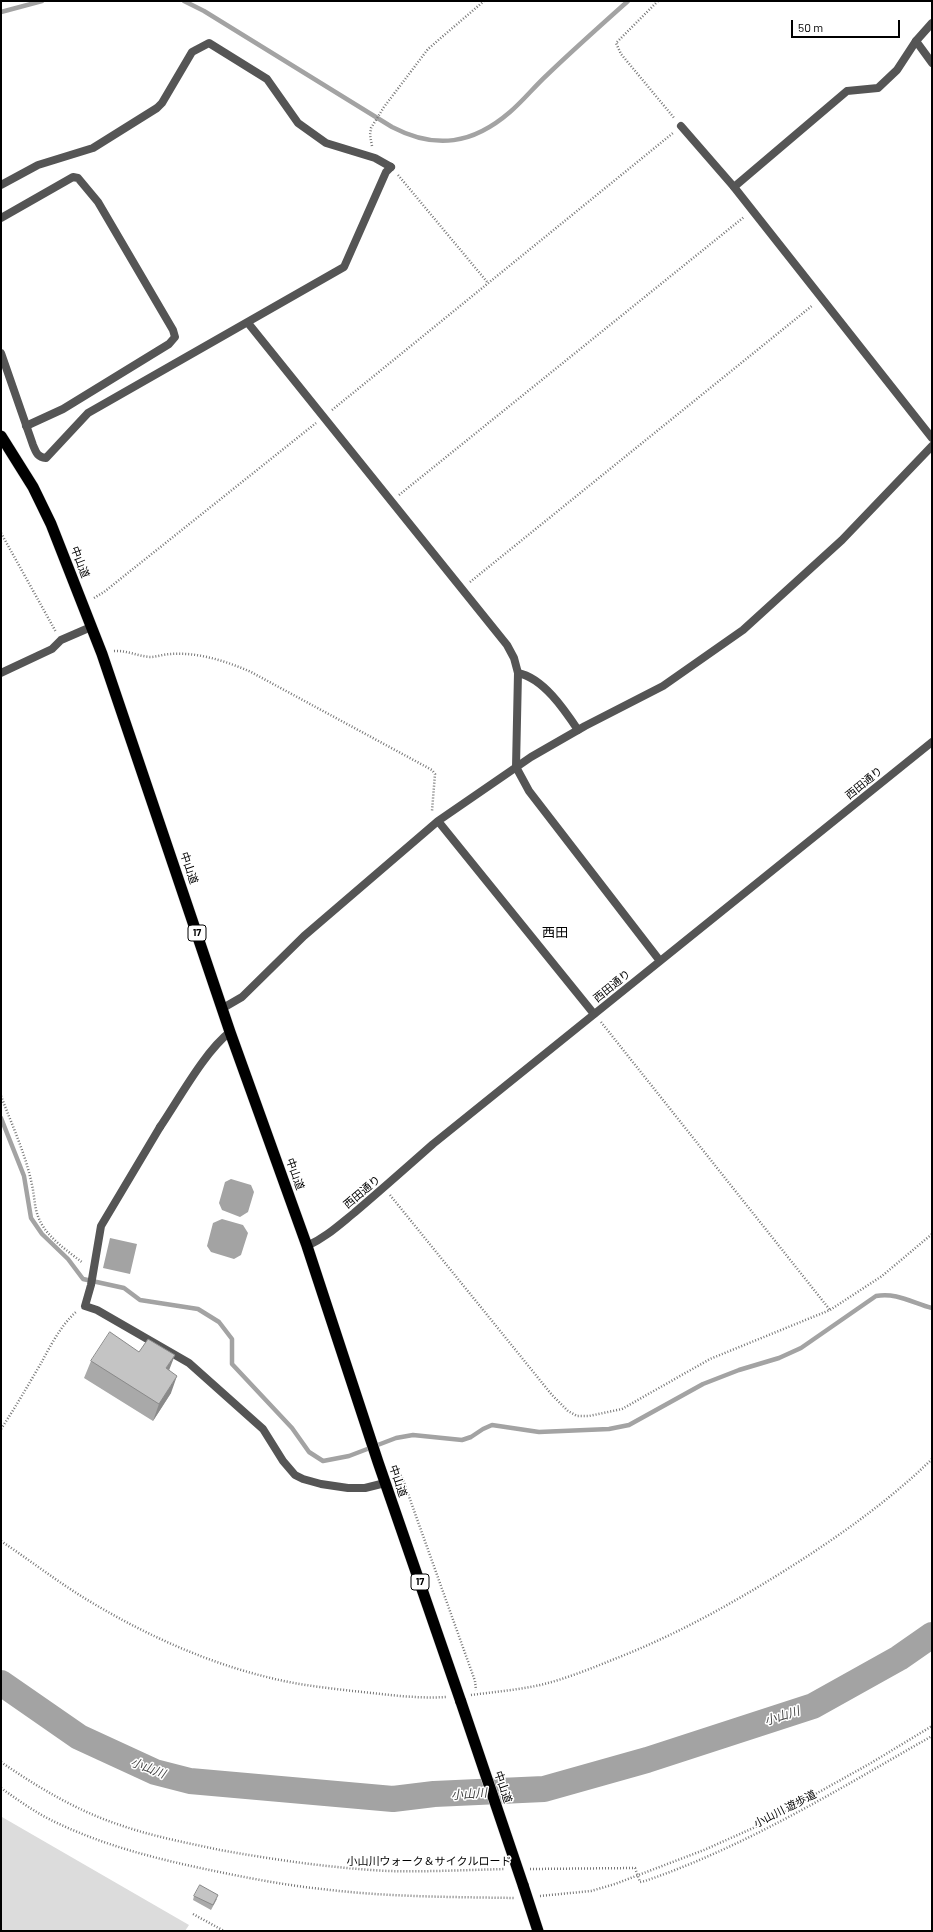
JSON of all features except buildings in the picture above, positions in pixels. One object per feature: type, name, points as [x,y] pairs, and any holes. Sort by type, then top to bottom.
[{"type":"highway","name":"中山道","points":[[1,436],[33,487],[51,524],[102,654],[230,1032],[307,1246],[385,1483],[538,1931]]},
{"type":"street","points":[[734,187],[847,91],[878,88],[897,70],[916,41],[932,23]]},
{"type":"street","points":[[916,41],[932,63]]},
{"type":"street","points":[[1,185],[33,167],[94,148],[157,108],[162,103],[192,52],[209,43],[267,79],[298,123],[326,142],[375,158],[391,167],[386,172],[344,267],[88,414],[46,458],[41,458],[37,454],[1,353]]},
{"type":"street","points":[[681,126],[734,187],[932,438]]},
{"type":"street","points":[[1,218],[73,176],[78,178],[98,202],[173,330],[175,337],[169,344],[64,409],[26,426]]},
{"type":"street","points":[[248,323],[507,645],[514,658],[518,674],[516,767],[529,791],[660,961]]},
{"type":"street","points":[[223,1008],[242,997],[304,936],[438,821],[516,767],[578,730],[663,686],[744,630],[842,540],[932,446]]},
{"type":"street","points":[[1,673],[52,649],[61,640],[91,627]]},
{"type":"street","points":[[518,674],[533,678],[552,697],[578,730]]},
{"type":"street","name":"西田通り","points":[[307,1246],[318,1241],[330,1232],[384,1188],[433,1144],[932,742]]},
{"type":"street","points":[[438,821],[594,1014]]},
{"type":"street","points":[[230,1032],[221,1039],[211,1052],[160,1126],[101,1226],[92,1278],[85,1306],[97,1310],[189,1363],[263,1429],[283,1461],[295,1475],[303,1480],[348,1488],[365,1488],[385,1483]]},
{"type":"path","points":[[371,128],[384,107],[428,49],[484,1]]},
{"type":"path","points":[[82,603],[104,592],[324,417],[681,126],[621,54],[616,43],[658,1]]},
{"type":"path","points":[[391,167],[488,283]]},
{"type":"path","points":[[391,501],[752,210]]},
{"type":"path","points":[[462,588],[821,298]]},
{"type":"path","points":[[1,533],[61,640]]},
{"type":"path","points":[[102,654],[120,651],[139,656],[152,657],[170,654],[186,654],[227,662],[251,672],[432,770],[435,774],[432,811],[438,821]]},
{"type":"path","points":[[594,1014],[830,1310]]},
{"type":"path","points":[[1,1096],[26,1163],[32,1186],[35,1207],[40,1222],[53,1238],[92,1278]]},
{"type":"path","points":[[384,1188],[552,1395],[568,1411],[577,1416],[589,1416],[622,1409],[710,1359],[830,1310],[882,1276],[932,1234]]},
{"type":"path","points":[[1,1429],[16,1407],[55,1338],[68,1319],[85,1306]]},
{"type":"path","points":[[478,1694],[540,1685],[565,1678],[652,1644],[691,1626],[772,1580],[847,1530],[891,1496],[932,1459]]},
{"type":"path","points":[[392,1468],[402,1477],[475,1682],[476,1690]]},
{"type":"path","points":[[1,1541],[80,1595],[136,1627],[167,1642],[238,1669],[276,1680],[320,1687],[423,1698],[460,1699]]},
{"type":"path","points":[[545,1896],[591,1891],[616,1884],[704,1850],[760,1825],[871,1763],[932,1726]]},
{"type":"path","name":"小山川 遊歩道","points":[[637,1875],[640,1882],[726,1849],[822,1799],[932,1736]]},
{"type":"path","name":"小山川ウォーク＆サイクルロード","points":[[1,1762],[52,1794],[76,1807],[122,1826],[167,1839],[271,1859],[332,1868],[390,1871],[506,1869]]},
{"type":"path","points":[[1,1788],[54,1821],[90,1837],[129,1851],[186,1865],[321,1889],[392,1895],[527,1898]]},
{"type":"path","points":[[529,1869],[633,1868],[636,1870],[637,1875]]},
{"type":"path","points":[[193,1914],[224,1931]]},
{"type":"shaded area","points":[[231,1179],[251,1185],[254,1192],[248,1212],[240,1217],[222,1210],[219,1203],[225,1182]]},
{"type":"shaded area","points":[[222,1219],[243,1225],[248,1233],[241,1255],[234,1259],[211,1252],[207,1246],[213,1223]]},
{"type":"shaded area","points":[[110,1238],[137,1244],[130,1274],[103,1268]]},
{"type":"shaded area","points":[[2,1817],[189,1925],[185,1931],[1,1931]]},
{"type":"waterway","points":[[1,12],[42,1]]},
{"type":"waterway","points":[[184,1],[204,11],[392,127],[424,139],[439,141],[468,137],[496,123],[515,108],[542,80],[628,1]]},
{"type":"waterway","points":[[1,1118],[24,1176],[31,1218],[42,1234],[68,1259],[83,1279],[124,1288],[140,1300],[198,1309],[219,1322],[232,1339],[232,1364],[292,1428],[309,1452],[323,1461],[349,1456],[396,1438],[413,1435],[462,1440],[471,1437],[492,1425],[539,1432],[609,1429],[629,1425],[703,1384],[739,1370],[779,1358],[801,1348],[876,1296],[891,1295],[932,1308]]},
{"type":"waterway","name":"小山川","points":[[1,1683],[79,1737],[155,1772],[190,1781],[393,1799],[434,1794],[544,1789],[647,1760],[813,1706],[899,1658],[932,1635]]},
{"type":"district","name":"西田","points":[[555,933]]}]
